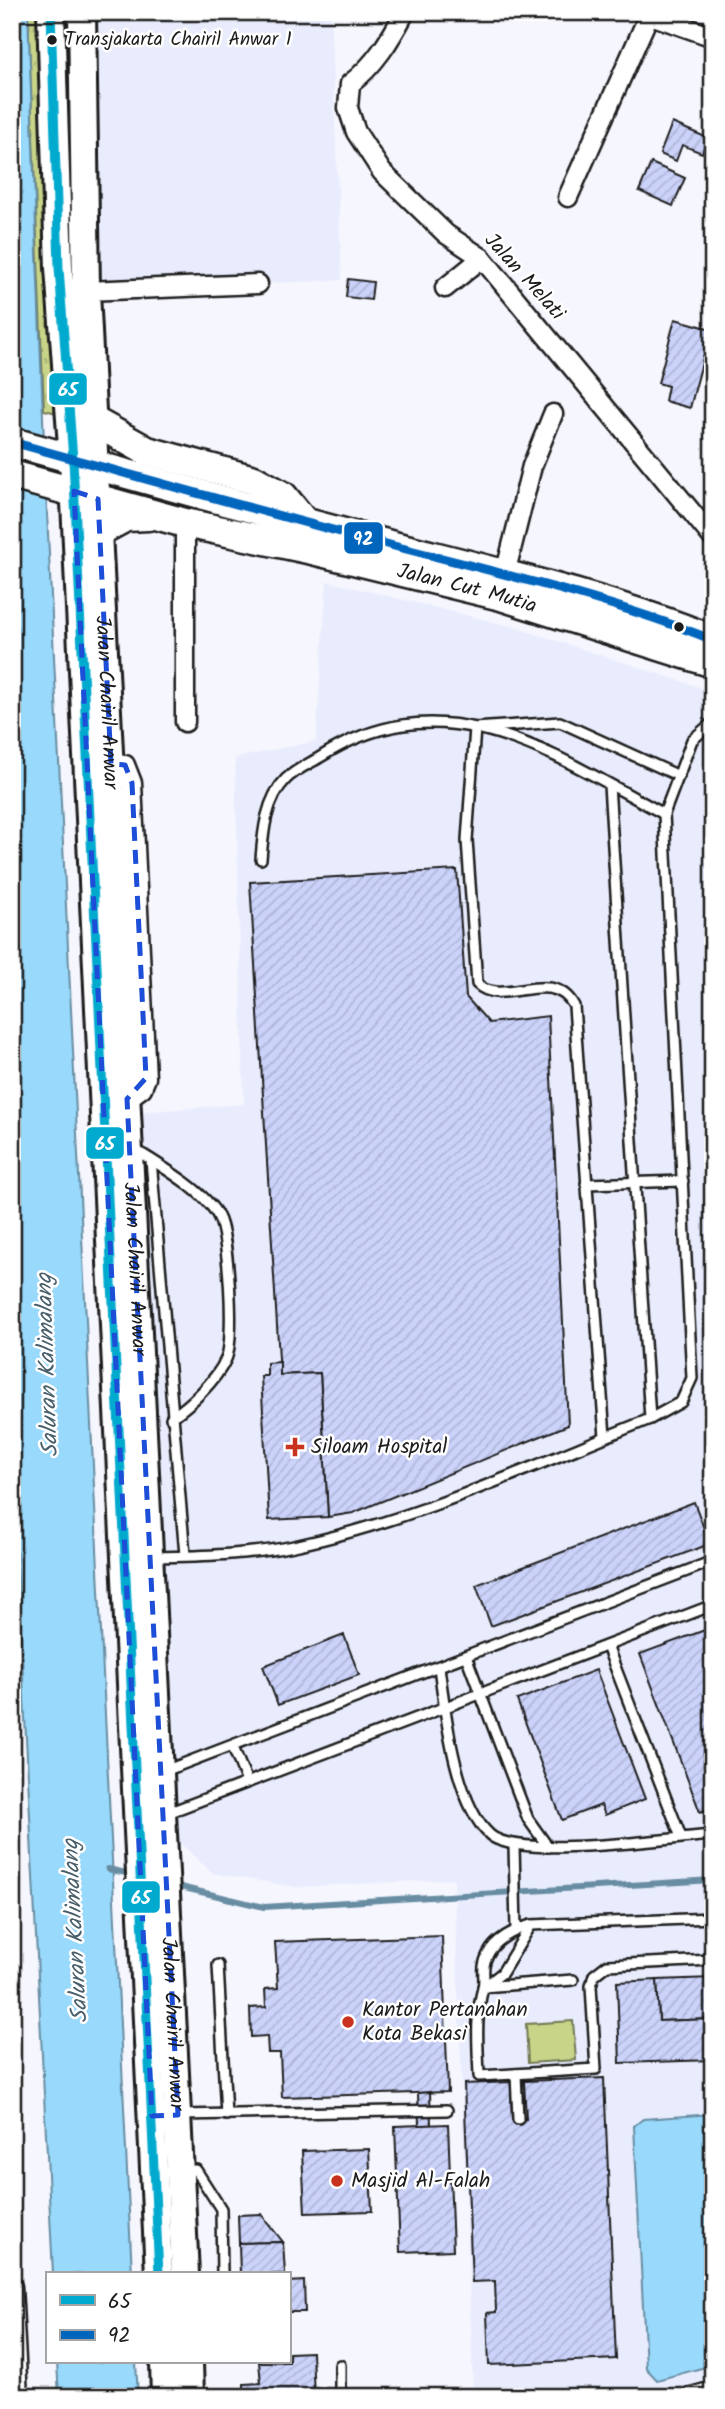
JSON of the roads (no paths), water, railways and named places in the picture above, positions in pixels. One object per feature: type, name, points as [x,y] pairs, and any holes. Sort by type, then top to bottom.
[{"type":"highway","points":[[95,422],[147,451],[254,480],[283,496],[305,523]]},
{"type":"highway","name":"Jalan Cut Mutia","points":[[12,442],[305,523],[503,585],[713,663]]},
{"type":"highway","name":"Jalan Cut Mutia","points":[[12,475],[185,523],[503,585],[669,623],[713,640]]},
{"type":"highway","points":[[100,531],[126,517],[142,514],[185,523]]},
{"type":"main road","name":"Jalan Chairil Anwar","points":[[51,12],[59,268],[85,463]]},
{"type":"main road","name":"Jalan Chairil Anwar","points":[[82,12],[86,291],[95,422],[85,463],[74,492],[116,1100],[165,2115],[159,2272]]},
{"type":"main road","name":"Jalan Chairil Anwar","points":[[74,492],[100,531],[111,764],[116,1100],[141,1153],[137,1558],[162,1815],[151,1851]]},
{"type":"main road","name":"Jalan Chairil Anwar","points":[[165,2115],[180,2172],[185,2272]]},
{"type":"main road","points":[[164,2364],[165,2397]]},
{"type":"main road","points":[[189,2364],[190,2397]]},
{"type":"street","name":"Jalan Melati","points":[[405,12],[389,42],[367,72],[350,85],[348,108],[356,132],[382,172],[446,234],[482,258],[713,538]]},
{"type":"street","points":[[568,197],[646,14],[713,37]]},
{"type":"street","points":[[445,288],[482,258]]},
{"type":"street","points":[[86,291],[258,284]]},
{"type":"street","points":[[503,585],[532,467],[553,414]]},
{"type":"street","points":[[185,523],[185,722]]},
{"type":"street","points":[[12,2287],[18,2397]]},
{"type":"street","points":[[691,2397],[713,2391]]},
{"type":"lane","points":[[261,859],[264,827],[275,795],[287,778],[338,746],[374,732],[422,722],[450,722],[537,746],[664,814]]},
{"type":"lane","points":[[475,728],[560,722],[679,776]]},
{"type":"lane","points":[[137,1558],[292,1546],[340,1534],[447,1500],[650,1419],[681,1402],[692,1378],[664,814],[692,740],[713,722]]},
{"type":"lane","points":[[475,728],[467,840],[477,984],[483,989],[498,991],[553,987],[565,992],[573,1006],[605,1437]]},
{"type":"lane","points":[[609,785],[650,1419]]},
{"type":"lane","points":[[141,1153],[203,1198],[218,1216],[226,1239],[231,1342],[226,1359],[198,1395],[171,1418]]},
{"type":"lane","points":[[141,1153],[185,1555]]},
{"type":"lane","points":[[586,1184],[683,1181]]},
{"type":"lane","points":[[160,1773],[713,1561]]},
{"type":"lane","points":[[162,1815],[713,1605]]},
{"type":"lane","points":[[607,1646],[681,1837]]},
{"type":"lane","points":[[466,1656],[528,1819],[548,1847]]},
{"type":"lane","points":[[439,1667],[454,1755],[477,1817],[493,1837],[514,1846],[548,1847],[713,1835]]},
{"type":"lane","points":[[233,1747],[247,1782]]},
{"type":"lane","points":[[514,1846],[516,1930]]},
{"type":"lane","points":[[713,1918],[531,1925],[498,1941],[484,1964],[483,1987],[477,2001],[479,2076],[596,2068],[591,1986],[594,1975],[607,1965],[713,1960]]},
{"type":"lane","points":[[483,1987],[502,1973],[531,1925]]},
{"type":"lane","points":[[218,1965],[226,2115]]},
{"type":"lane","points":[[483,1987],[573,1980]]},
{"type":"lane","points":[[516,2074],[518,2119]]},
{"type":"lane","points":[[165,2115],[447,2110]]},
{"type":"lane","points":[[180,2172],[196,2170],[221,2209],[222,2272]]},
{"type":"lane","points":[[340,2365],[340,2397]]},
{"type":"water","name":"Saluran Kalimalang","points":[[12,12],[28,12],[45,471],[132,2272],[53,2272],[12,1459]]},
{"type":"water","points":[[713,2114],[713,2365],[657,2380],[646,2368],[634,2126],[643,2119]]},
{"type":"water","points":[[57,2364],[136,2364],[138,2397],[59,2397]]},
{"type":"waterway","points":[[108,1869],[135,1875]]},
{"type":"waterway","points":[[172,1885],[264,1907],[713,1880]]},
{"type":"place","name":"Transjakarta Chairil Anwar 1","points":[[52,40]]},
{"type":"place","name":"Siloam Hospital","points":[[295,1447]]},
{"type":"place","name":"Kantor Pertanahan Kota Bekasi","points":[[348,2022]]},
{"type":"place","name":"Masjid Al-Falah","points":[[337,2181]]}]
